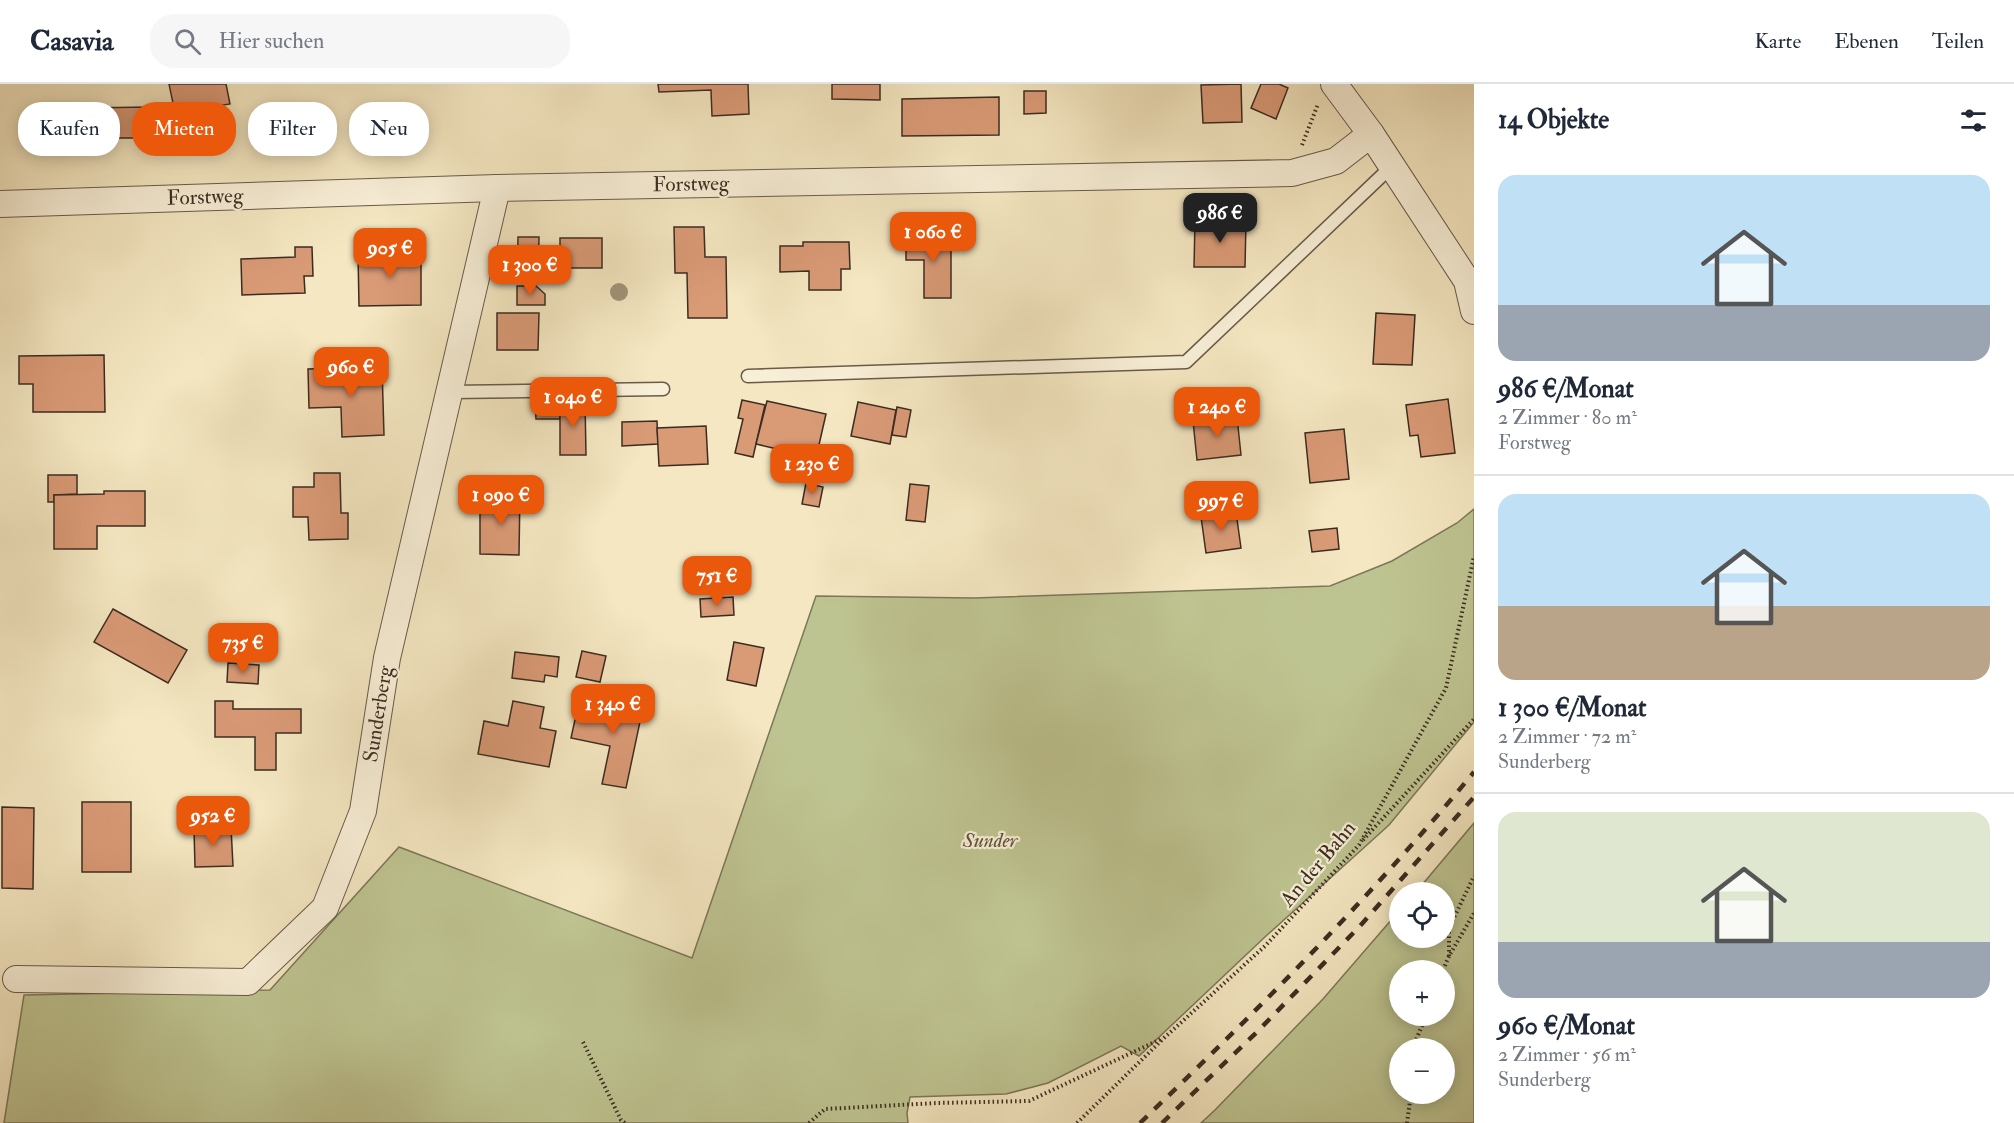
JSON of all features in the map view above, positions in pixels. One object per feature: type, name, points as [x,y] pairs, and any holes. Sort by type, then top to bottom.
[{"type":"street","points":[[1328,90],[1371,134],[1467,280],[1474,311]]},
{"type":"street","name":"Forstweg","points":[[0,204],[497,188],[1292,173],[1336,161],[1371,134]]},
{"type":"street","name":"Sunderberg","points":[[16,979],[248,982],[324,908],[363,811],[387,658],[497,188]]},
{"type":"lane","points":[[748,376],[1186,362],[1392,166]]},
{"type":"lane","points":[[450,392],[663,389]]},
{"type":"path","points":[[1292,173],[1328,90]]},
{"type":"path","name":"An der Bahn","points":[[1077,1123],[1164,1038],[1265,946],[1359,844],[1446,688],[1474,556]]},
{"type":"path","points":[[1359,844],[1474,719]]},
{"type":"path","points":[[1449,956],[1449,928],[1474,876]]},
{"type":"path","points":[[1447,960],[1474,913]]},
{"type":"path","points":[[809,1123],[825,1109],[1029,1101],[1164,1038]]},
{"type":"path","points":[[583,1042],[621,1120],[626,1123]]},
{"type":"path","points":[[1407,1123],[1409,1104]]},
{"type":"green space","name":"Sunder","points":[[1474,509],[1474,722],[1389,825],[1266,936],[1139,1056],[1121,1046],[1048,1083],[1006,1094],[910,1097],[908,1123],[4,1123],[24,995],[270,990],[399,847],[692,958],[816,596],[974,598],[1330,586],[1392,561],[1457,523]]},
{"type":"green space","points":[[1474,823],[1474,1123],[1201,1123],[1323,999],[1389,923],[1389,948],[1455,948],[1455,882],[1424,882]]},
{"type":"water","points":[[1225,486],[1228,505],[1199,510],[1195,491]]},
{"type":"building","points":[[169,84],[226,84],[230,102],[173,102]]},
{"type":"building","points":[[658,84],[748,84],[749,114],[712,116],[711,90],[659,92]]},
{"type":"building","points":[[832,84],[880,84],[880,100],[832,99]]},
{"type":"building","points":[[1241,84],[1242,122],[1203,123],[1201,85]]},
{"type":"building","points":[[1261,84],[1279,84],[1288,88],[1276,119],[1251,108]]},
{"type":"building","points":[[1024,91],[1046,91],[1046,113],[1024,114]]},
{"type":"building","points":[[999,97],[999,135],[902,136],[902,99]]},
{"type":"building","points":[[120,107],[132,107],[132,138],[120,138]]},
{"type":"building","points":[[1195,221],[1246,222],[1245,267],[1194,267]]},
{"type":"building","points":[[674,227],[704,227],[705,257],[726,257],[727,318],[688,318],[687,273],[675,273]]},
{"type":"building","points":[[906,236],[951,236],[951,298],[924,298],[924,260],[906,260]]},
{"type":"building","points":[[518,237],[539,237],[538,281],[517,281]]},
{"type":"building","points":[[560,238],[602,238],[602,268],[560,268]]},
{"type":"building","points":[[803,242],[849,242],[850,269],[841,269],[841,290],[809,290],[809,271],[780,272],[780,246],[803,246]]},
{"type":"building","points":[[295,247],[312,247],[313,276],[304,276],[305,293],[242,295],[241,259],[295,257]]},
{"type":"building","points":[[421,252],[421,305],[359,306],[358,253]]},
{"type":"building","points":[[517,286],[536,286],[545,294],[545,305],[517,305]]},
{"type":"building","points":[[497,313],[539,313],[538,350],[497,350]]},
{"type":"building","points":[[1376,313],[1415,315],[1412,365],[1373,364]]},
{"type":"building","points":[[104,355],[105,412],[33,412],[33,384],[19,384],[19,356]]},
{"type":"building","points":[[382,367],[384,435],[342,437],[341,407],[309,408],[308,369]]},
{"type":"building","points":[[1448,399],[1455,453],[1421,457],[1418,435],[1410,436],[1406,405]]},
{"type":"building","points":[[742,400],[765,405],[753,457],[735,453],[743,419],[738,418]]},
{"type":"building","points":[[535,401],[560,401],[560,419],[536,419]]},
{"type":"building","points":[[560,401],[585,401],[586,455],[560,455]]},
{"type":"building","points":[[767,401],[826,414],[816,458],[756,444]]},
{"type":"building","points":[[858,402],[896,410],[890,444],[851,436]]},
{"type":"building","points":[[897,407],[911,410],[906,437],[892,435]]},
{"type":"building","points":[[1237,417],[1241,455],[1197,460],[1193,421]]},
{"type":"building","points":[[657,421],[658,444],[622,446],[622,422]]},
{"type":"building","points":[[706,426],[708,464],[659,466],[657,428]]},
{"type":"building","points":[[1344,429],[1349,479],[1310,483],[1305,433]]},
{"type":"building","points":[[314,473],[340,473],[341,513],[348,513],[348,539],[309,540],[308,517],[293,517],[293,487],[314,487]]},
{"type":"building","points":[[48,475],[77,475],[77,494],[54,495],[54,502],[48,502]]},
{"type":"building","points":[[806,483],[823,487],[819,507],[802,504]]},
{"type":"building","points":[[910,484],[929,486],[925,522],[906,520]]},
{"type":"building","points":[[104,491],[145,491],[145,526],[97,526],[97,549],[54,549],[54,495],[104,494]]},
{"type":"building","points":[[497,492],[520,492],[519,555],[480,554],[480,505],[497,506]]},
{"type":"building","points":[[1236,512],[1241,548],[1206,553],[1201,517]]},
{"type":"building","points":[[1337,528],[1339,549],[1312,552],[1309,531]]},
{"type":"building","points":[[733,597],[734,615],[701,617],[700,599]]},
{"type":"building","points":[[113,609],[187,650],[168,683],[94,642]]},
{"type":"building","points":[[734,642],[764,648],[756,686],[727,680]]},
{"type":"building","points":[[582,651],[606,656],[600,682],[576,677]]},
{"type":"building","points":[[515,652],[559,657],[557,677],[545,675],[544,682],[512,678]]},
{"type":"building","points":[[228,663],[259,665],[258,684],[227,682]]},
{"type":"building","points":[[620,692],[645,698],[626,788],[602,784],[610,746],[571,738],[578,706],[615,713]]},
{"type":"building","points":[[215,701],[233,701],[233,709],[301,709],[301,733],[276,733],[276,770],[255,770],[255,737],[215,737]]},
{"type":"building","points":[[513,701],[544,707],[540,728],[556,731],[549,767],[478,754],[484,721],[508,726]]},
{"type":"building","points":[[82,802],[131,802],[131,872],[82,872]]},
{"type":"building","points":[[2,807],[34,808],[33,889],[2,888]]},
{"type":"building","points":[[231,827],[233,866],[195,867],[194,829]]},
{"type":"railway","points":[[1140,1123],[1354,908],[1474,772]]},
{"type":"railway","points":[[1162,1123],[1257,1032],[1360,926],[1474,797]]}]
